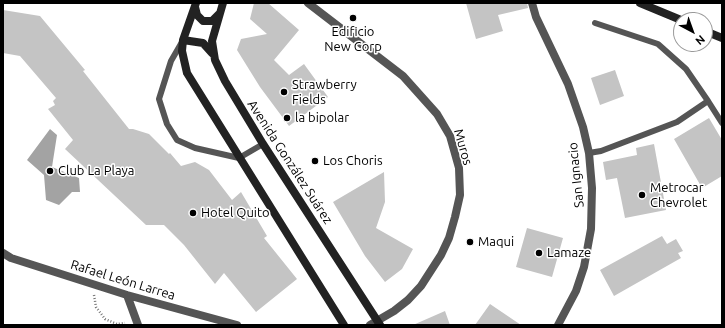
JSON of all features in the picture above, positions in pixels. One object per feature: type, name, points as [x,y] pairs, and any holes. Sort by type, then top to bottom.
[{"type":"main road","name":"Avenida González Suárez","points":[[223,3],[212,41],[213,56],[227,86],[379,323]]},
{"type":"main road","points":[[640,3],[673,17]]},
{"type":"main road","points":[[195,5],[197,15],[203,21],[212,21],[219,14]]},
{"type":"main road","points":[[195,5],[183,40],[182,51],[187,73],[344,325]]},
{"type":"main road","points":[[183,40],[203,43],[213,56]]},
{"type":"street","name":"Muros","points":[[308,3],[403,76],[438,114],[450,136],[459,168],[460,195],[456,217],[441,255],[421,286],[408,300],[379,323],[370,325]]},
{"type":"street","name":"San Ignacio","points":[[532,3],[536,17],[568,84],[583,127],[589,153],[592,203],[588,247],[584,267],[576,291],[558,325]]},
{"type":"street","name":"Rafael León Larrea","points":[[3,253],[11,258],[127,295],[238,325]]},
{"type":"street","points":[[127,295],[137,322]]},
{"type":"lane","points":[[595,24],[658,44],[686,70],[722,123]]},
{"type":"lane","points":[[183,40],[171,61],[159,99],[167,124],[177,140],[195,148],[239,158],[263,144]]},
{"type":"lane","points":[[589,153],[601,151],[676,122],[708,101]]},
{"type":"path","points":[[94,300],[99,314],[112,324],[137,322]]},
{"type":"shaded area","name":"Club La Playa","points":[[50,129],[57,135],[52,167],[79,178],[80,192],[72,192],[59,205],[46,200],[44,175],[27,160]]},
{"type":"building","points":[[254,3],[268,3],[299,30],[274,60],[289,75],[304,64],[328,97],[289,126],[260,87],[237,50],[241,39],[267,34],[250,19]]},
{"type":"building","points":[[466,3],[527,3],[528,8],[498,15],[503,31],[476,39]]},
{"type":"building","points":[[3,10],[40,16],[85,70],[83,71],[129,129],[149,134],[169,154],[170,153],[181,166],[195,162],[209,170],[232,200],[241,192],[267,236],[264,238],[297,279],[256,312],[224,273],[215,284],[184,245],[164,225],[146,225],[65,149],[73,140],[48,109],[55,105],[53,101],[56,98],[20,56],[3,53]]},
{"type":"building","points":[[615,70],[624,96],[600,105],[591,78]]},
{"type":"building","name":"Metrocar Chevrolet","points":[[709,118],[722,140],[722,176],[702,188],[674,139]]},
{"type":"building","name":"Metrocar Chevrolet","points":[[654,144],[666,210],[625,218],[617,178],[606,180],[603,162],[637,155],[636,148]]},
{"type":"building","points":[[384,172],[385,202],[376,228],[413,249],[402,269],[385,282],[365,256],[333,202]]},
{"type":"building","name":"Lamaze","points":[[527,228],[563,238],[552,277],[516,267]]},
{"type":"building","points":[[662,236],[667,244],[676,239],[683,251],[678,253],[681,258],[614,296],[600,270]]},
{"type":"building","points":[[490,304],[521,325],[475,325]]},
{"type":"building","points":[[445,311],[450,325],[413,325]]},
{"type":"place","name":"Edificio New Corp","points":[[353,18]]},
{"type":"place","name":"Strawberry Fields","points":[[284,92]]},
{"type":"place","name":"la bipolar","points":[[287,118]]},
{"type":"place","name":"Los Choris","points":[[315,161]]},
{"type":"place","name":"Club La Playa","points":[[50,171]]},
{"type":"place","name":"Metrocar Chevrolet","points":[[642,195]]},
{"type":"place","name":"Hotel Quito","points":[[193,213]]},
{"type":"place","name":"Maqui","points":[[470,242]]},
{"type":"place","name":"Lamaze","points":[[539,253]]}]
